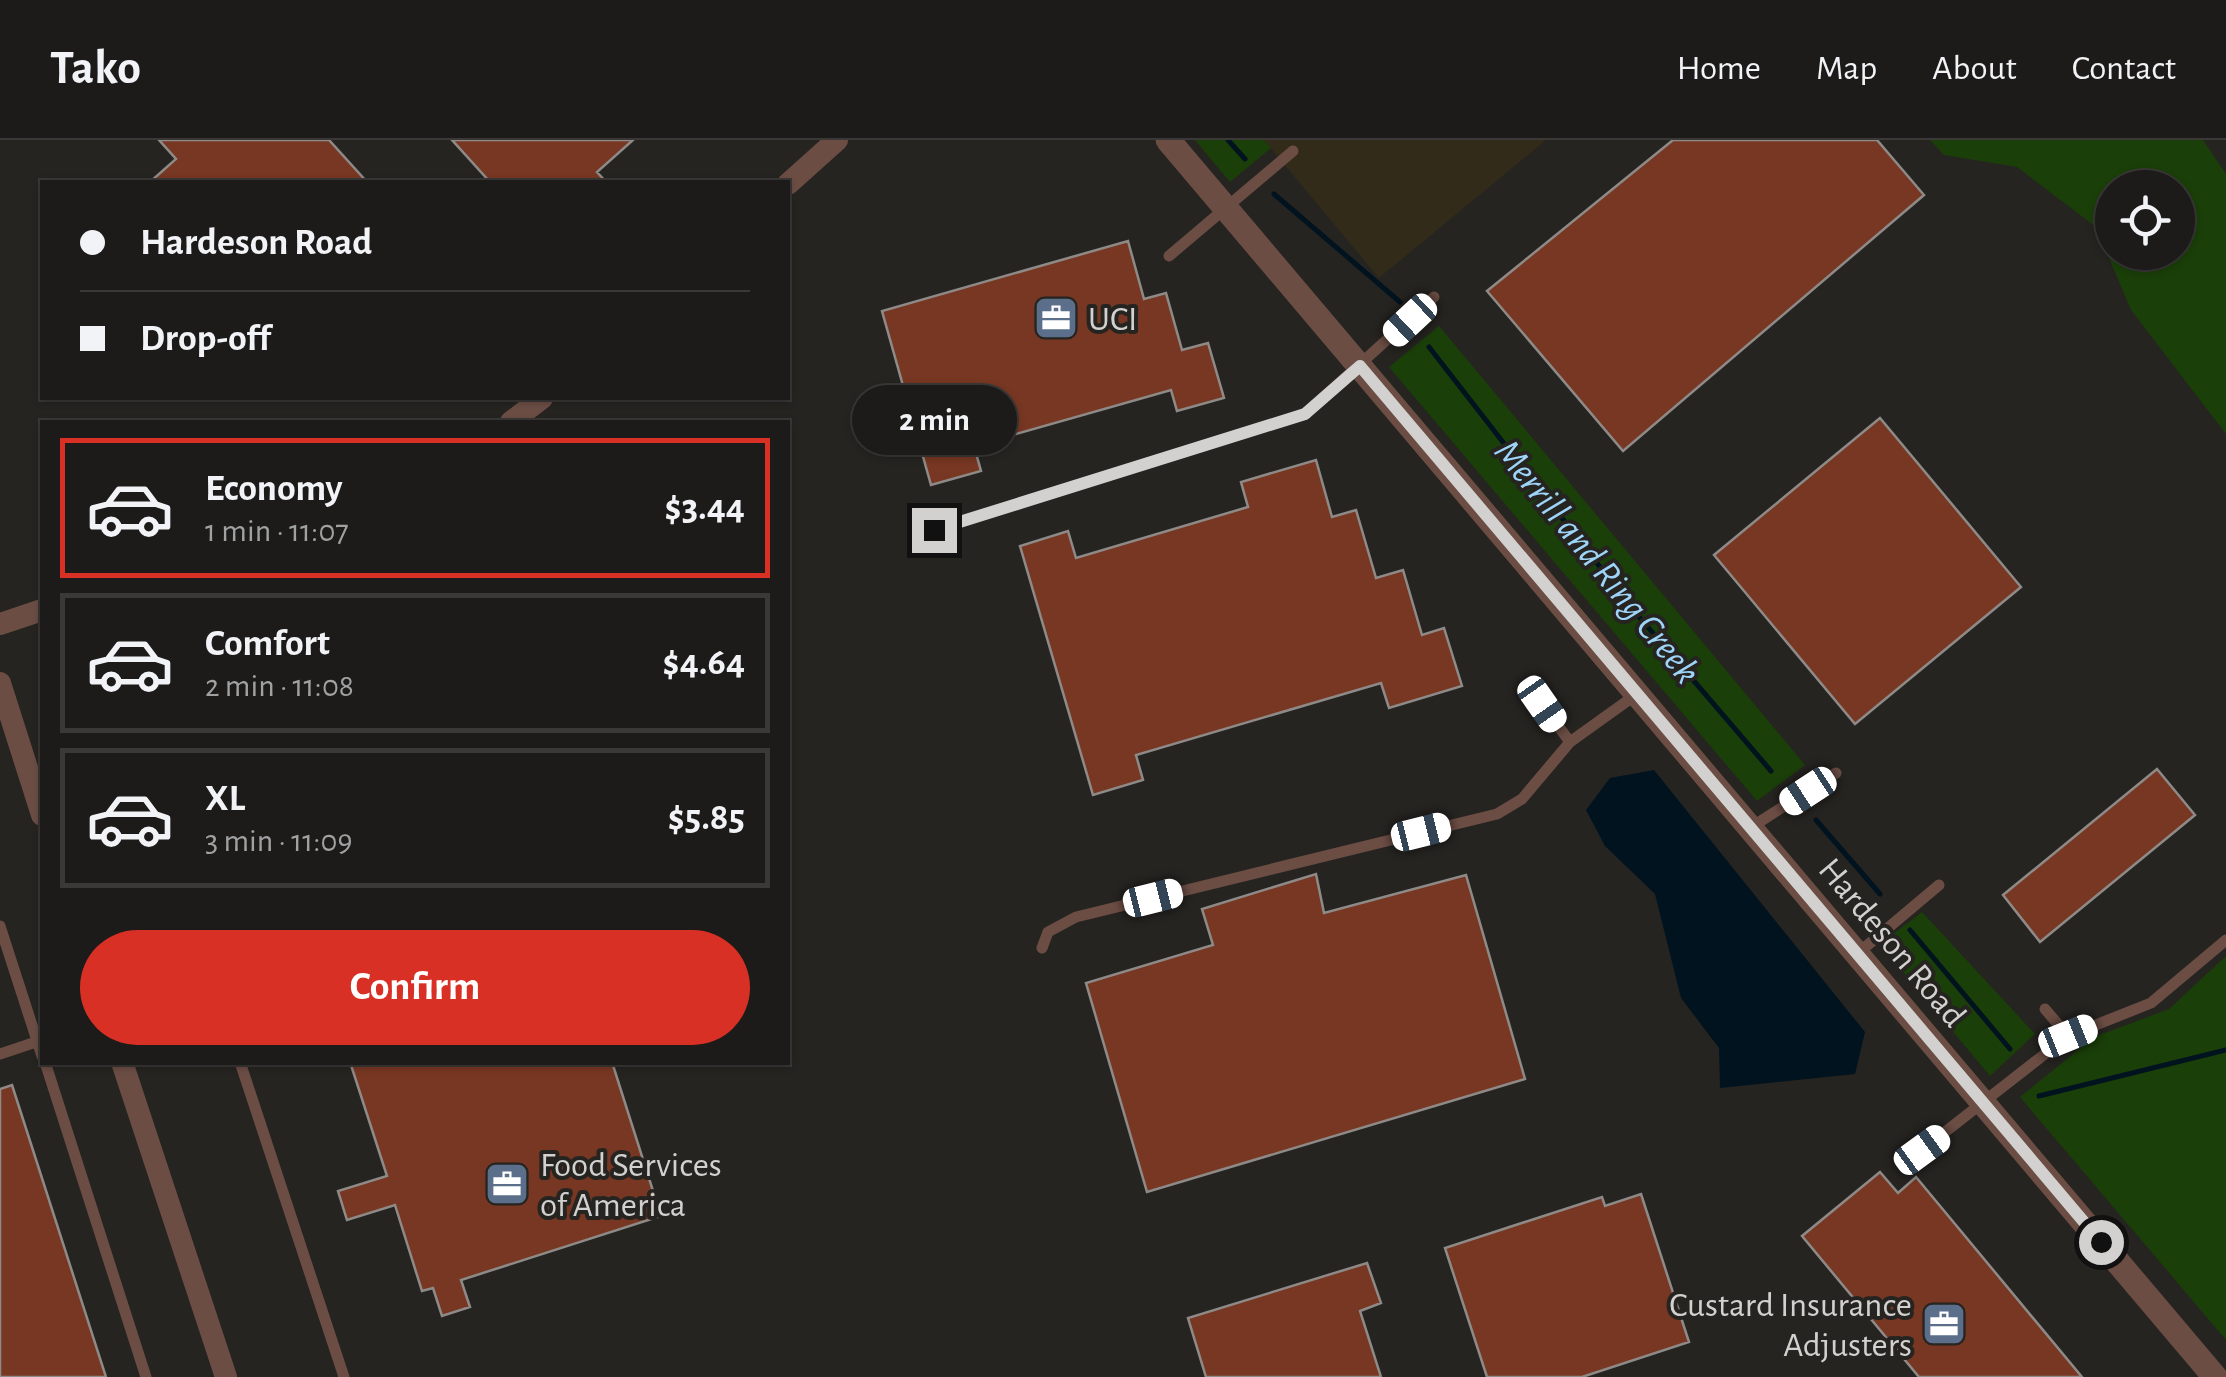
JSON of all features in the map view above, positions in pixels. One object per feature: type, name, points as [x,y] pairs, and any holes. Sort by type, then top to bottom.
[{"type":"street","points":[[790,182],[837,140]]},
{"type":"street","name":"Hardeson Road","points":[[1168,140],[2216,1377]]},
{"type":"street","points":[[512,420],[538,400]]},
{"type":"street","points":[[0,624],[40,611]]},
{"type":"street","points":[[0,683],[40,809]]},
{"type":"street","points":[[123,1065],[226,1377]]},
{"type":"lane","points":[[1169,256],[1293,150]]},
{"type":"lane","points":[[934,530],[1305,414],[1434,297]]},
{"type":"lane","points":[[1042,948],[1048,932],[1076,917],[1497,814],[1522,799],[1570,742],[1637,694]]},
{"type":"lane","points":[[1542,704],[1570,742]]},
{"type":"lane","points":[[1750,828],[1836,773]]},
{"type":"lane","points":[[1856,954],[1939,885]]},
{"type":"lane","points":[[0,926],[40,1040],[0,1054]]},
{"type":"lane","points":[[1922,1150],[1985,1105],[2068,1036],[2151,1003],[2226,940]]},
{"type":"lane","points":[[2044,1008],[2068,1036]]},
{"type":"lane","points":[[46,1065],[146,1377]]},
{"type":"lane","points":[[241,1065],[344,1377]]},
{"type":"shaded area","points":[[1264,140],[1546,140],[1379,278]]},
{"type":"green space","points":[[1195,140],[1264,140],[1271,148],[1230,182]]},
{"type":"green space","points":[[1930,140],[2203,140],[2226,174],[2226,434],[2131,310],[2114,270],[2195,270],[2195,170],[2095,170],[2095,226],[2017,167],[1944,155]]},
{"type":"green space","points":[[1439,326],[1805,765],[1757,801],[1389,367]]},
{"type":"green space","points":[[1922,912],[2035,1034],[1990,1076],[1880,944]]},
{"type":"green space","points":[[2226,956],[2226,1340],[2020,1097],[2094,1037],[2169,1009]]},
{"type":"water","points":[[1654,770],[1865,1032],[1855,1074],[1720,1088],[1719,1048],[1681,998],[1655,894],[1605,846],[1586,810],[1610,778]]},
{"type":"building","points":[[159,140],[329,140],[365,180],[152,180],[176,159]]},
{"type":"building","points":[[452,140],[633,140],[597,172],[604,180],[488,180]]},
{"type":"building","points":[[1673,140],[1877,140],[1924,195],[1623,451],[1487,291]]},
{"type":"building","points":[[1128,241],[1144,299],[1166,293],[1182,350],[1208,343],[1224,398],[1177,411],[1171,390],[974,446],[981,471],[931,485],[882,311]]},
{"type":"building","points":[[1880,418],[2021,587],[1855,724],[1714,555]]},
{"type":"building","points":[[1316,460],[1332,517],[1356,510],[1376,578],[1403,570],[1422,635],[1444,628],[1462,686],[1389,708],[1381,683],[1136,755],[1143,780],[1093,795],[1020,546],[1068,531],[1076,558],[1248,507],[1241,482]]},
{"type":"building","points":[[2157,769],[2195,815],[2040,942],[2003,895]]},
{"type":"building","points":[[1316,874],[1324,913],[1466,875],[1525,1079],[1147,1192],[1086,983],[1213,945],[1202,909]]},
{"type":"building","name":"Food Services of America","points":[[351,1065],[613,1065],[661,1216],[461,1280],[470,1307],[442,1316],[433,1288],[422,1291],[395,1205],[347,1220],[338,1191],[387,1176]]},
{"type":"building","points":[[12,1085],[106,1377],[0,1377],[0,1089]]},
{"type":"building","points":[[1880,1172],[1898,1193],[1916,1177],[2082,1377],[1919,1377],[1802,1236]]},
{"type":"building","points":[[1641,1194],[1689,1342],[1582,1377],[1487,1377],[1445,1248],[1602,1197],[1605,1206]]},
{"type":"building","points":[[1367,1263],[1381,1303],[1360,1311],[1381,1377],[1206,1377],[1188,1318]]},
{"type":"waterway","name":"Merrill and Ring Creek","points":[[1228,140],[1245,159]]},
{"type":"waterway","name":"Merrill and Ring Creek","points":[[1274,194],[1400,302]]},
{"type":"waterway","name":"Merrill and Ring Creek","points":[[1429,347],[1635,612],[1771,771]]},
{"type":"waterway","name":"Merrill and Ring Creek","points":[[1816,820],[1880,894]]},
{"type":"waterway","name":"Merrill and Ring Creek","points":[[1910,930],[2010,1049]]},
{"type":"waterway","name":"Merrill and Ring Creek","points":[[2039,1096],[2226,1050]]},
{"type":"place","name":"UCI","points":[[1056,318]]},
{"type":"place","name":"Food Services of America","points":[[507,1184]]},
{"type":"place","name":"Custard Insurance Adjusters","points":[[1944,1324]]},
{"type":"route","points":[[934,530],[1305,414],[1360,366],[2101,1242]]}]
